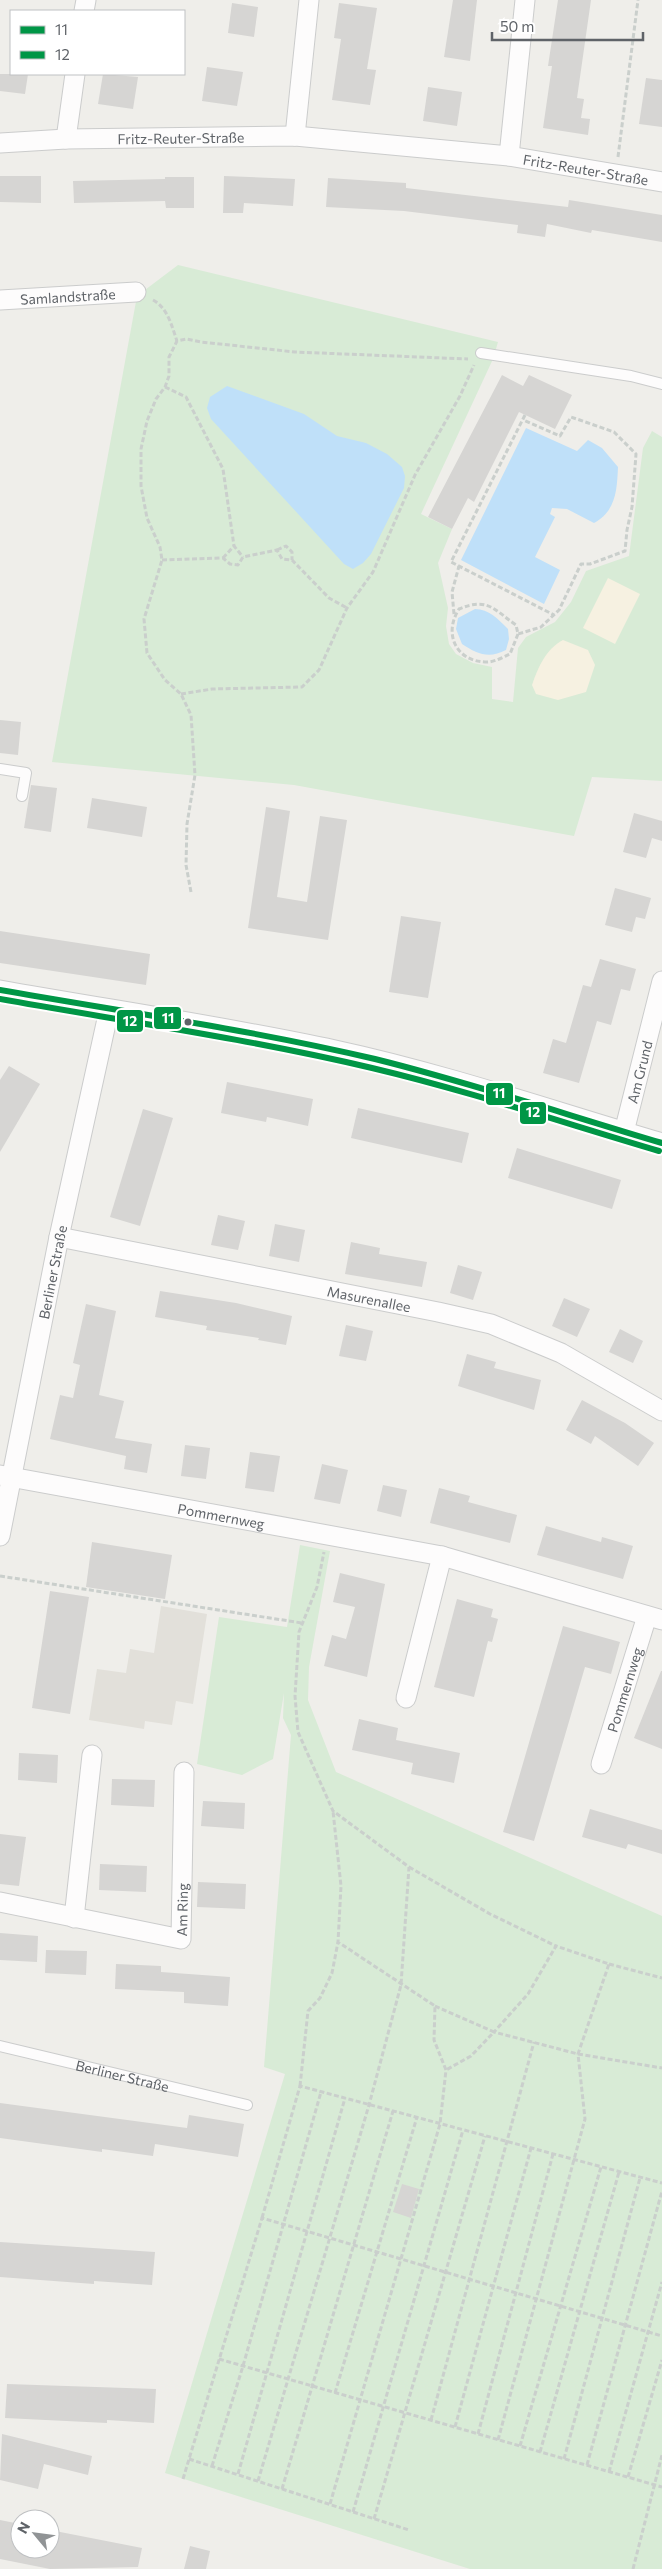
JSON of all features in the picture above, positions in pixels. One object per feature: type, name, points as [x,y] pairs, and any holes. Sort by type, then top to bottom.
[{"type":"street","points":[[295,136],[309,0]]},
{"type":"street","name":"Fritz-Reuter-Straße","points":[[509,156],[525,0]]},
{"type":"street","points":[[66,139],[76,75]]},
{"type":"street","name":"Fritz-Reuter-Straße","points":[[0,142],[66,139],[295,136],[509,156],[616,172],[662,182]]},
{"type":"street","name":"Samlandstraße","points":[[0,300],[136,292]]},
{"type":"street","name":"Am Grund","points":[[624,1132],[662,981]]},
{"type":"street","points":[[0,990],[109,1010],[172,1018],[335,1050],[481,1088],[662,1143]]},
{"type":"street","name":"Berliner Straße","points":[[0,1536],[6,1476],[109,1010]]},
{"type":"street","name":"Masurenallee","points":[[59,1237],[491,1324],[561,1353],[662,1411]]},
{"type":"street","name":"Pommernweg","points":[[6,1476],[442,1556],[654,1618],[601,1764]]},
{"type":"street","points":[[406,1698],[442,1556]]},
{"type":"street","points":[[74,1918],[92,1755]]},
{"type":"street","name":"Am Ring","points":[[0,1902],[181,1940],[184,1772]]},
{"type":"lane","points":[[481,353],[631,376],[662,384]]},
{"type":"lane","points":[[0,769],[26,773],[22,796]]},
{"type":"lane","name":"Berliner Straße","points":[[0,2046],[247,2105]]},
{"type":"path","points":[[616,172],[638,0]]},
{"type":"path","points":[[136,292],[157,303],[170,319],[177,341],[169,357],[169,376],[150,414],[140,449],[143,494],[147,518],[160,547],[162,560],[144,619],[147,653],[165,680],[181,694],[190,715],[194,740],[195,775],[187,824],[186,864],[191,892]]},
{"type":"path","points":[[177,341],[186,339],[295,352],[476,359],[460,396],[415,475],[373,572],[347,608],[332,646],[319,670],[302,687],[212,688],[181,694]]},
{"type":"path","points":[[165,387],[186,397],[223,469],[234,546],[244,557]]},
{"type":"path","points":[[525,415],[451,562],[554,615]]},
{"type":"path","points":[[518,634],[541,627],[559,610],[581,564],[590,564],[625,551],[626,530],[632,506],[636,454],[614,432],[570,416],[560,436],[523,420]]},
{"type":"path","points":[[223,558],[234,546]]},
{"type":"path","points":[[162,560],[223,558],[230,564],[238,564],[244,557],[277,550],[286,546],[292,552],[292,560]]},
{"type":"path","points":[[277,550],[282,559],[292,560],[329,598],[347,608]]},
{"type":"path","points":[[455,615],[452,592],[459,566]]},
{"type":"path","points":[[474,603],[488,604],[516,625],[518,634],[510,654],[487,662],[465,656],[452,638],[450,629],[459,609],[474,603]]},
{"type":"path","points":[[183,2479],[300,2086],[308,2011],[320,1998],[332,1973],[338,1942],[341,1886],[333,1811],[298,1732],[295,1696],[299,1632],[317,1587],[328,1535]]},
{"type":"path","points":[[0,1576],[302,1623]]},
{"type":"path","points":[[333,1811],[409,1867],[490,1914],[556,1946],[609,1964],[662,1978]]},
{"type":"path","points":[[258,2481],[369,2105],[402,1985],[409,1867]]},
{"type":"path","points":[[338,1942],[435,2006],[494,2032],[578,2054],[662,2068]]},
{"type":"path","points":[[446,2070],[471,2056],[528,1994],[556,1946]]},
{"type":"path","points":[[498,2440],[576,2160],[585,2119],[578,2054],[609,1964]]},
{"type":"path","points":[[330,2504],[440,2124],[446,2070],[434,2040],[435,2006]]},
{"type":"path","points":[[431,2420],[534,2042]]},
{"type":"path","points":[[300,2086],[662,2184]]},
{"type":"path","points":[[212,2466],[243,2366],[321,2092]]},
{"type":"path","points":[[238,2474],[345,2098]]},
{"type":"path","points":[[282,2489],[393,2111]]},
{"type":"path","points":[[335,2393],[417,2117]]},
{"type":"path","points":[[353,2512],[463,2130]]},
{"type":"path","points":[[374,2519],[447,2273],[485,2136]]},
{"type":"path","points":[[455,2427],[531,2148]]},
{"type":"path","points":[[478,2434],[554,2154]]},
{"type":"path","points":[[520,2446],[601,2167]]},
{"type":"path","points":[[540,2452],[619,2172]]},
{"type":"path","points":[[564,2459],[640,2178]]},
{"type":"path","points":[[586,2465],[662,2191]]},
{"type":"path","points":[[262,2218],[662,2336]]},
{"type":"path","points":[[609,2472],[662,2282]]},
{"type":"path","points":[[219,2359],[662,2487]]},
{"type":"path","points":[[628,2477],[662,2360]]},
{"type":"path","points":[[633,2569],[662,2456]]},
{"type":"path","points":[[190,2459],[409,2530]]},
{"type":"shaded area","points":[[161,1606],[207,1614],[193,1704],[176,1701],[172,1725],[145,1721],[144,1729],[89,1720],[97,1669],[126,1673],[130,1649],[154,1653]]},
{"type":"green space","points":[[178,265],[498,342],[493,359],[421,514],[452,529],[438,563],[448,608],[446,626],[449,644],[456,654],[473,663],[492,667],[492,699],[513,702],[518,648],[526,637],[555,622],[571,602],[586,571],[629,556],[643,448],[652,431],[662,437],[662,781],[592,777],[574,836],[294,785],[52,762],[137,296]]},
{"type":"green space","points":[[300,1545],[330,1551],[309,1667],[308,1700],[336,1772],[662,1916],[662,2569],[470,2569],[165,2473],[285,2074],[264,2067],[291,1735],[283,1718],[284,1693],[273,1759],[242,1775],[197,1764],[219,1617],[287,1627]]},
{"type":"sand","points":[[608,578],[640,594],[615,644],[583,628]]},
{"type":"sand","points":[[563,640],[588,650],[595,665],[586,692],[558,700],[536,694],[532,685],[540,665],[547,653]]},
{"type":"water","points":[[227,386],[304,414],[337,436],[366,443],[387,454],[402,467],[405,476],[404,488],[371,554],[363,563],[353,569],[344,564],[211,419],[207,408],[210,397]]},
{"type":"water","points":[[526,428],[577,451],[588,440],[602,448],[618,467],[616,492],[611,506],[594,523],[567,509],[552,508],[550,514],[555,517],[535,557],[560,570],[544,604],[461,560]]},
{"type":"water","points":[[475,609],[489,613],[508,629],[509,639],[506,650],[489,655],[462,644],[456,629],[458,618]]},
{"type":"building","points":[[453,0],[477,0],[470,61],[444,57]]},
{"type":"building","points":[[558,0],[591,0],[577,98],[584,99],[581,118],[590,119],[588,135],[543,128],[552,66],[548,66]]},
{"type":"building","points":[[232,3],[258,7],[254,37],[228,33]]},
{"type":"building","points":[[339,3],[377,8],[367,69],[376,70],[370,105],[332,100],[341,39],[334,38]]},
{"type":"building","points":[[207,67],[243,72],[237,106],[202,101]]},
{"type":"building","points":[[0,74],[28,75],[25,94],[0,91]]},
{"type":"building","points":[[103,75],[138,77],[133,109],[98,104]]},
{"type":"building","points":[[646,78],[662,80],[662,127],[639,124]]},
{"type":"building","points":[[428,87],[462,92],[457,126],[423,121]]},
{"type":"building","points":[[0,176],[41,176],[41,203],[0,202]]},
{"type":"building","points":[[224,176],[295,179],[293,206],[244,203],[243,213],[223,213]]},
{"type":"building","points":[[165,177],[194,177],[194,208],[166,208],[165,201],[74,203],[73,181],[165,179]]},
{"type":"building","points":[[328,178],[406,183],[406,188],[568,207],[569,200],[662,215],[662,242],[592,230],[591,233],[547,224],[545,237],[517,233],[518,225],[404,211],[326,207]]},
{"type":"building","points":[[502,375],[523,386],[529,375],[572,395],[555,429],[519,412],[474,502],[468,498],[452,529],[428,517]]},
{"type":"building","points":[[0,720],[21,722],[18,755],[0,753]]},
{"type":"building","points":[[31,785],[57,788],[51,832],[24,828]]},
{"type":"building","points":[[92,798],[147,807],[142,837],[87,828]]},
{"type":"building","points":[[266,807],[290,811],[277,897],[307,902],[320,816],[347,820],[328,940],[248,928]]},
{"type":"building","points":[[634,813],[662,821],[662,841],[652,838],[646,858],[623,852]]},
{"type":"building","points":[[615,888],[651,898],[645,919],[636,917],[632,932],[605,925]]},
{"type":"building","points":[[401,916],[441,922],[428,998],[389,992]]},
{"type":"building","points":[[0,931],[150,954],[146,985],[0,963]]},
{"type":"building","points":[[600,959],[636,969],[630,991],[621,989],[611,1025],[597,1021],[579,1083],[543,1073],[553,1039],[566,1043],[583,985],[591,987]]},
{"type":"building","points":[[9,1066],[40,1084],[0,1152],[0,1080]]},
{"type":"building","points":[[227,1082],[313,1099],[308,1126],[267,1117],[266,1122],[221,1113]]},
{"type":"building","points":[[358,1108],[469,1133],[462,1163],[351,1138]]},
{"type":"building","points":[[143,1109],[173,1118],[140,1226],[110,1217]]},
{"type":"building","points":[[517,1148],[621,1180],[612,1209],[508,1178]]},
{"type":"building","points":[[218,1215],[245,1221],[238,1250],[211,1245]]},
{"type":"building","points":[[275,1224],[305,1230],[299,1262],[269,1256]]},
{"type":"building","points":[[351,1242],[380,1248],[379,1254],[427,1262],[422,1287],[345,1274]]},
{"type":"building","points":[[458,1265],[482,1272],[473,1300],[450,1293]]},
{"type":"building","points":[[160,1291],[236,1303],[292,1316],[286,1345],[258,1340],[259,1338],[206,1330],[207,1326],[155,1317]]},
{"type":"building","points":[[564,1298],[590,1309],[577,1337],[552,1326]]},
{"type":"building","points":[[86,1304],[116,1311],[99,1395],[124,1401],[115,1438],[152,1444],[147,1473],[124,1469],[126,1456],[50,1439],[60,1395],[73,1398],[80,1365],[73,1363]]},
{"type":"building","points":[[346,1325],[373,1331],[366,1361],[339,1356]]},
{"type":"building","points":[[620,1329],[643,1341],[633,1363],[609,1352]]},
{"type":"building","points":[[467,1354],[496,1362],[494,1368],[541,1380],[534,1410],[458,1386]]},
{"type":"building","points":[[582,1400],[625,1423],[654,1443],[638,1466],[595,1436],[591,1444],[566,1430]]},
{"type":"building","points":[[185,1445],[210,1448],[206,1479],[181,1476]]},
{"type":"building","points":[[250,1452],[280,1456],[274,1492],[245,1488]]},
{"type":"building","points":[[322,1464],[348,1470],[340,1504],[314,1499]]},
{"type":"building","points":[[383,1485],[407,1490],[401,1517],[377,1511]]},
{"type":"building","points":[[439,1488],[470,1496],[468,1502],[517,1515],[510,1543],[430,1523]]},
{"type":"building","points":[[546,1526],[601,1542],[602,1537],[633,1546],[623,1579],[537,1555]]},
{"type":"building","points":[[92,1542],[172,1555],[165,1599],[86,1587]]},
{"type":"building","points":[[340,1573],[385,1584],[367,1677],[324,1666],[332,1635],[346,1639],[355,1607],[333,1602]]},
{"type":"building","points":[[50,1591],[89,1597],[70,1714],[32,1708]]},
{"type":"building","points":[[457,1599],[493,1609],[491,1617],[498,1619],[492,1642],[488,1641],[474,1697],[434,1687]]},
{"type":"building","points":[[563,1626],[620,1642],[611,1674],[585,1667],[534,1841],[503,1832]]},
{"type":"building","points":[[662,1671],[662,1749],[634,1738]]},
{"type":"building","points":[[359,1719],[398,1728],[396,1740],[460,1753],[454,1783],[411,1774],[413,1763],[352,1750]]},
{"type":"building","points":[[19,1753],[58,1755],[57,1783],[18,1780]]},
{"type":"building","points":[[112,1779],[155,1780],[154,1807],[111,1805]]},
{"type":"building","points":[[203,1801],[245,1803],[244,1829],[201,1826]]},
{"type":"building","points":[[590,1809],[662,1830],[662,1854],[628,1844],[626,1849],[582,1837]]},
{"type":"building","points":[[0,1834],[26,1837],[19,1886],[0,1884]]},
{"type":"building","points":[[100,1864],[147,1866],[146,1892],[99,1890]]},
{"type":"building","points":[[198,1882],[246,1884],[245,1909],[197,1907]]},
{"type":"building","points":[[0,1933],[38,1936],[37,1962],[0,1960]]},
{"type":"building","points":[[46,1950],[87,1951],[86,1975],[45,1973]]},
{"type":"building","points":[[116,1964],[161,1966],[161,1972],[230,1977],[228,2006],[184,2003],[184,1992],[115,1989]]},
{"type":"building","points":[[0,2103],[187,2128],[189,2115],[244,2124],[238,2157],[155,2144],[153,2156],[102,2149],[102,2152],[0,2138]]},
{"type":"building","points":[[402,2184],[419,2189],[411,2218],[393,2212]]},
{"type":"building","points":[[0,2242],[155,2252],[152,2285],[94,2281],[94,2284],[0,2277]]},
{"type":"building","points":[[7,2384],[156,2389],[154,2423],[107,2420],[107,2423],[5,2418]]},
{"type":"building","points":[[2,2434],[92,2456],[88,2475],[44,2464],[38,2489],[0,2480]]},
{"type":"building","points":[[0,2520],[10,2522],[10,2559],[60,2559],[60,2532],[142,2548],[138,2567],[50,2569],[0,2559]]},
{"type":"building","points":[[190,2546],[210,2551],[206,2569],[184,2569]]},
{"type":"transit line","name":"11","points":[[0,990],[235,1030],[375,1059],[483,1089],[662,1143]]},
{"type":"transit line","name":"12","points":[[0,999],[233,1039],[372,1068],[480,1097],[659,1151]]}]
